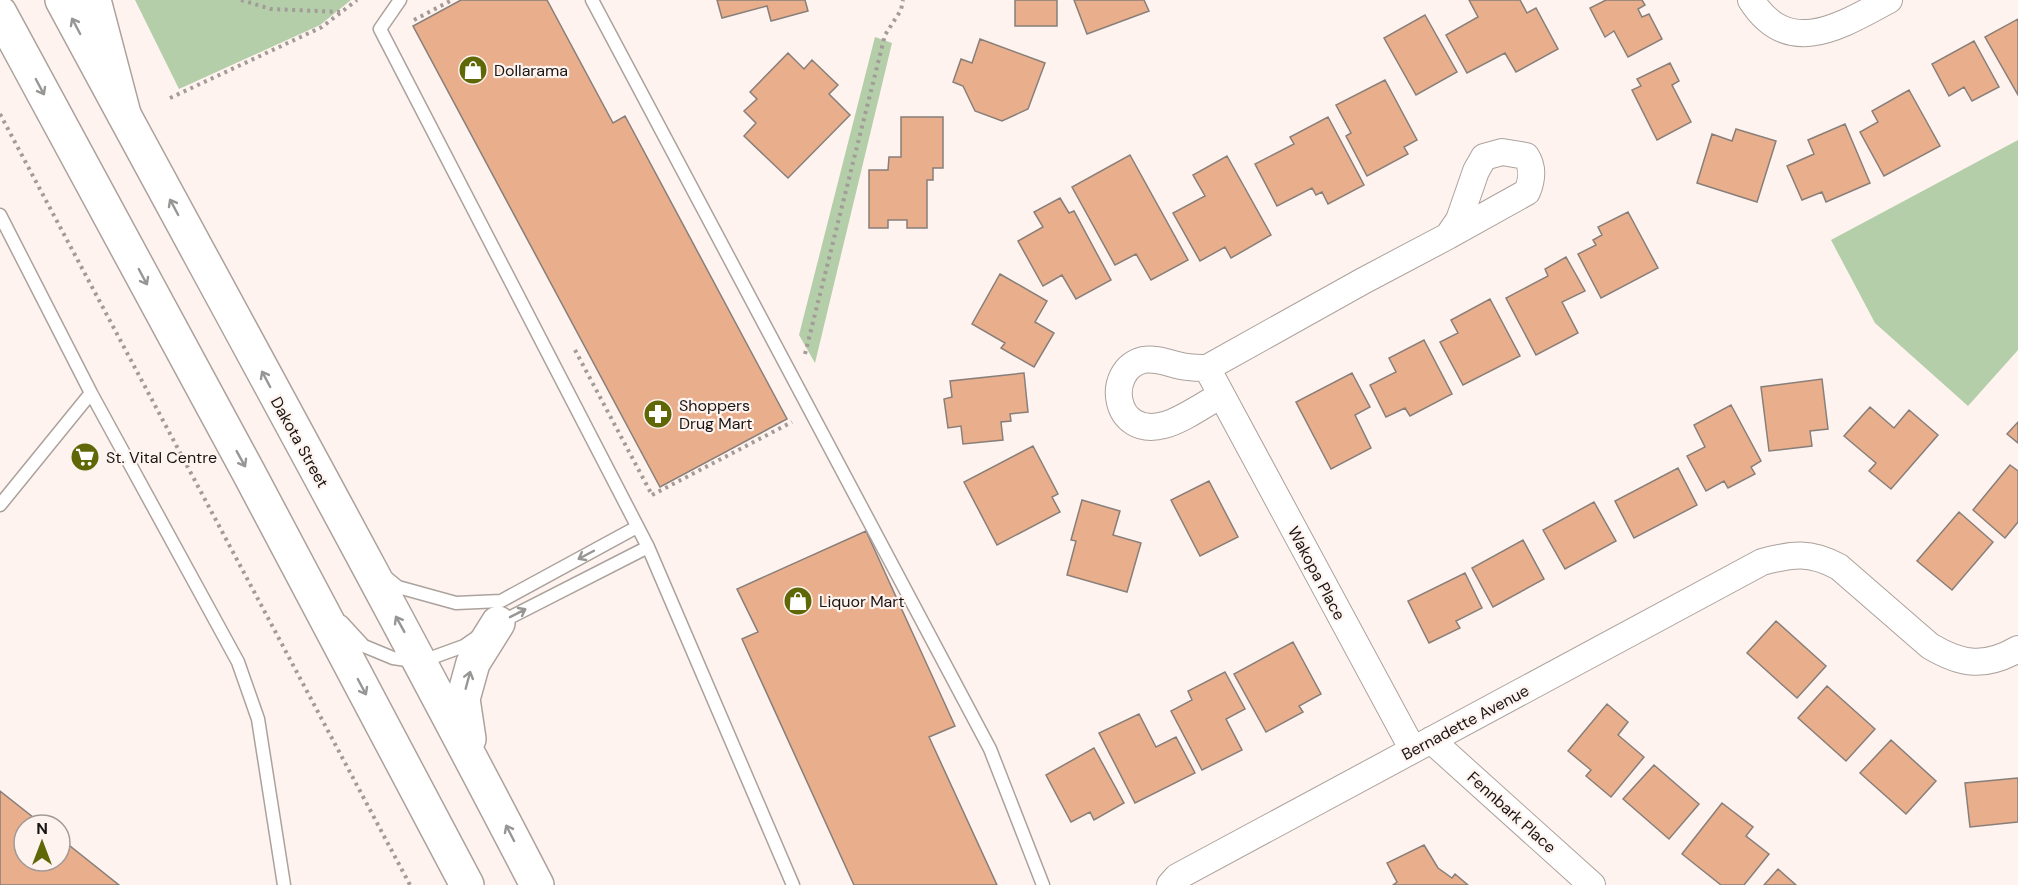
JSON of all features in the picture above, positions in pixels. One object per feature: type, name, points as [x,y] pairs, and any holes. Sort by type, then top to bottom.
[{"type":"main road","name":"Dakota Street","points":[[62,0],[420,662],[537,885]]},
{"type":"main road","points":[[94,0],[124,114]]},
{"type":"main road","points":[[4,24],[310,588],[467,885]]},
{"type":"main road","points":[[472,759],[463,699],[473,663],[498,623]]},
{"type":"street","points":[[1751,0],[1758,11],[1771,23],[1800,34],[1821,33],[1840,26],[1889,0]]},
{"type":"street","points":[[1221,395],[1166,425],[1151,427],[1136,424],[1126,417],[1120,401],[1119,388],[1131,365],[1143,360],[1155,359],[1187,367],[1207,368],[1448,236]]},
{"type":"street","name":"Wakopa Place","points":[[1207,368],[1422,745]]},
{"type":"street","name":"Bernadette Avenue","points":[[1170,885],[1177,877],[1762,562],[1800,554],[1824,558],[1839,567],[1930,646],[1948,656],[1978,663],[1999,659],[2018,649]]},
{"type":"street","name":"Fennbark Place","points":[[1422,745],[1592,885]]},
{"type":"lane","points":[[400,0],[380,29],[648,547],[793,885]]},
{"type":"lane","points":[[592,0],[990,749],[1043,885]]},
{"type":"lane","points":[[0,215],[91,393],[238,662],[258,719],[284,885]]},
{"type":"lane","points":[[0,505],[91,393]]},
{"type":"lane","points":[[364,558],[398,587],[456,603],[501,601],[637,527]]},
{"type":"lane","points":[[310,588],[364,646],[393,658],[420,662],[464,646],[498,623],[648,547]]},
{"type":"path","points":[[241,0],[271,9],[341,12]]},
{"type":"path","points":[[170,98],[322,27],[357,0]]},
{"type":"path","points":[[412,21],[452,0]]},
{"type":"path","points":[[788,370],[803,361],[885,35],[901,10],[903,0]]},
{"type":"path","points":[[0,114],[410,885]]},
{"type":"path","points":[[574,349],[652,495]]},
{"type":"green space","points":[[135,0],[351,0],[320,25],[179,89]]},
{"type":"green space","points":[[875,37],[892,43],[815,363],[799,335]]},
{"type":"green space","points":[[2018,140],[2018,350],[1968,406],[1875,323],[1831,240]]},
{"type":"building","points":[[461,0],[547,0],[613,123],[625,116],[787,419],[660,487],[413,26]]},
{"type":"building","points":[[717,0],[805,0],[808,11],[771,21],[767,6],[722,18]]},
{"type":"building","points":[[1015,0],[1057,0],[1057,26],[1015,26]]},
{"type":"building","points":[[1074,0],[1144,0],[1149,11],[1087,34]]},
{"type":"building","points":[[1469,0],[1520,0],[1527,13],[1536,8],[1558,49],[1516,72],[1505,53],[1467,73],[1446,35],[1478,17]]},
{"type":"building","points":[[1606,0],[1642,0],[1645,5],[1638,9],[1642,17],[1649,14],[1662,39],[1628,57],[1614,31],[1605,37],[1590,8]]},
{"type":"building","points":[[1425,15],[1457,72],[1416,95],[1384,38]]},
{"type":"building","points":[[2018,19],[2018,95],[1985,37]]},
{"type":"building","points":[[980,39],[1045,63],[1028,109],[1002,121],[975,111],[963,86],[953,82],[961,59],[972,63]]},
{"type":"building","points":[[1974,41],[1999,87],[1972,101],[1964,87],[1949,96],[1932,64]]},
{"type":"building","points":[[788,53],[804,69],[812,60],[838,85],[829,94],[850,115],[788,178],[744,136],[756,123],[744,111],[757,99],[750,92]]},
{"type":"building","points":[[1670,63],[1679,81],[1672,85],[1691,122],[1657,140],[1632,90],[1641,86],[1637,79]]},
{"type":"building","points":[[1385,80],[1417,140],[1404,147],[1408,154],[1367,176],[1346,136],[1351,133],[1336,105]]},
{"type":"building","points":[[1909,90],[1940,146],[1884,176],[1860,132],[1878,122],[1872,111]]},
{"type":"building","points":[[901,117],[943,117],[943,168],[933,168],[933,180],[927,180],[927,228],[907,228],[907,220],[888,220],[888,228],[869,228],[869,170],[888,170],[889,157],[901,157]]},
{"type":"building","points":[[1328,117],[1364,185],[1328,204],[1322,192],[1316,195],[1312,188],[1277,206],[1255,164],[1294,144],[1290,137]]},
{"type":"building","points":[[1845,124],[1870,183],[1826,202],[1822,192],[1802,200],[1787,166],[1814,154],[1808,140]]},
{"type":"building","points":[[1736,129],[1776,141],[1757,202],[1697,183],[1712,134],[1732,141]]},
{"type":"building","points":[[1130,155],[1188,260],[1151,280],[1136,254],[1115,265],[1072,187]]},
{"type":"building","points":[[1227,156],[1271,235],[1231,258],[1225,247],[1200,261],[1173,213],[1205,196],[1193,175]]},
{"type":"building","points":[[1060,198],[1069,213],[1074,211],[1111,280],[1076,299],[1062,275],[1043,286],[1018,241],[1043,227],[1034,212]]},
{"type":"building","points":[[1628,212],[1658,268],[1601,298],[1578,254],[1596,245],[1593,240],[1602,235],[1598,227]]},
{"type":"building","points":[[1566,257],[1585,291],[1562,302],[1578,333],[1536,355],[1506,298],[1548,276],[1545,269]]},
{"type":"building","points":[[1000,274],[1047,301],[1035,322],[1054,333],[1034,367],[1001,348],[1005,343],[972,324]]},
{"type":"building","points":[[1490,299],[1520,356],[1463,385],[1440,342],[1458,333],[1451,320]]},
{"type":"building","points":[[1424,340],[1452,394],[1410,416],[1405,408],[1386,417],[1370,385],[1396,372],[1389,358]]},
{"type":"building","points":[[1024,373],[1028,412],[1010,414],[1011,421],[1001,422],[1003,440],[963,444],[961,426],[948,428],[944,399],[952,397],[950,381]]},
{"type":"building","points":[[1352,373],[1370,407],[1355,415],[1371,448],[1331,469],[1296,402]]},
{"type":"building","points":[[1822,379],[1828,429],[1810,431],[1812,446],[1769,451],[1761,387]]},
{"type":"building","points":[[1731,405],[1761,461],[1751,467],[1755,474],[1728,488],[1724,481],[1706,491],[1687,456],[1705,447],[1694,425]]},
{"type":"building","points":[[1870,407],[1894,428],[1909,410],[1938,435],[1891,489],[1869,471],[1876,463],[1844,436]]},
{"type":"building","points":[[2018,422],[2018,443],[2007,434]]},
{"type":"building","points":[[1033,446],[1058,494],[1052,497],[1060,512],[997,545],[964,482]]},
{"type":"building","points":[[2010,465],[2018,471],[2018,522],[2005,538],[1973,510]]},
{"type":"building","points":[[1678,468],[1697,505],[1634,538],[1615,501]]},
{"type":"building","points":[[1209,481],[1238,537],[1200,556],[1171,500]]},
{"type":"building","points":[[1082,500],[1120,511],[1113,535],[1141,543],[1127,592],[1067,575],[1076,541],[1071,540]]},
{"type":"building","points":[[1594,502],[1616,541],[1565,569],[1543,530]]},
{"type":"building","points":[[1959,512],[1993,542],[1952,590],[1917,561]]},
{"type":"building","points":[[866,531],[955,726],[929,737],[997,885],[854,885],[742,639],[758,632],[737,589]]},
{"type":"building","points":[[1523,540],[1544,579],[1493,607],[1472,568]]},
{"type":"building","points":[[1465,573],[1482,608],[1456,621],[1460,628],[1429,643],[1408,601]]},
{"type":"building","points":[[1776,621],[1826,666],[1797,698],[1747,653]]},
{"type":"building","points":[[1293,642],[1321,694],[1299,706],[1303,712],[1266,732],[1234,674]]},
{"type":"building","points":[[1225,672],[1245,709],[1226,719],[1242,750],[1202,770],[1171,711],[1192,700],[1188,691]]},
{"type":"building","points":[[1827,686],[1875,729],[1846,761],[1798,718]]},
{"type":"building","points":[[1607,704],[1628,722],[1618,735],[1644,757],[1611,797],[1586,776],[1591,770],[1568,751]]},
{"type":"building","points":[[1139,714],[1156,747],[1176,737],[1195,773],[1135,803],[1099,733]]},
{"type":"building","points":[[1891,740],[1936,781],[1906,814],[1860,773]]},
{"type":"building","points":[[1094,748],[1124,803],[1094,820],[1090,812],[1071,822],[1046,775]]},
{"type":"building","points":[[1654,765],[1699,804],[1669,839],[1623,799]]},
{"type":"building","points":[[2018,778],[2018,822],[1970,827],[1965,783]]},
{"type":"building","points":[[0,791],[28,813],[12,813],[12,873],[72,873],[72,848],[119,885],[0,885]]},
{"type":"building","points":[[1722,803],[1753,827],[1746,836],[1769,854],[1744,885],[1721,885],[1682,854]]},
{"type":"building","points":[[1424,845],[1438,868],[1452,878],[1455,874],[1468,885],[1393,885],[1397,882],[1387,863]]},
{"type":"building","points":[[1778,869],[1796,885],[1764,885]]},
{"type":"place","name":"Dollarama","points":[[473,70]]},
{"type":"place","name":"Shoppers Drug Mart","points":[[658,414]]},
{"type":"place","name":"St. Vital Centre","points":[[85,457]]},
{"type":"place","name":"Liquor Mart","points":[[798,601]]}]
